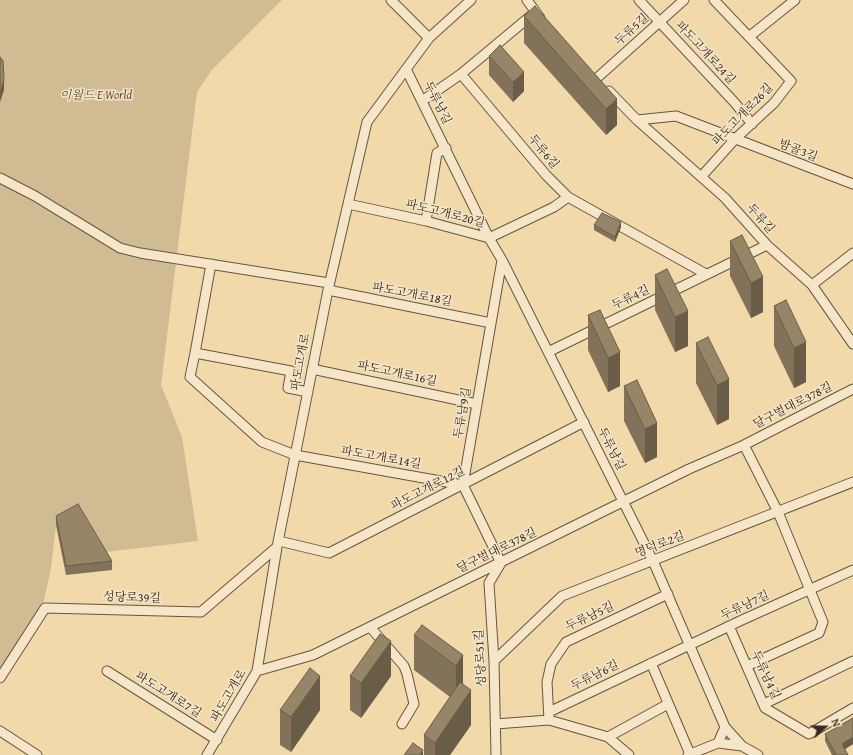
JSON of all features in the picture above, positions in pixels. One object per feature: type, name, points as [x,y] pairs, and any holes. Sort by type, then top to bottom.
[{"type":"street","points":[[392,0],[429,38]]},
{"type":"street","name":"파도고개로","points":[[207,755],[257,671],[278,544],[312,369],[329,287],[367,122],[429,38],[471,0]]},
{"type":"street","points":[[527,0],[545,23]]},
{"type":"street","name":"파도고개로24길","points":[[639,0],[735,103],[752,124]]},
{"type":"street","name":"두류5길","points":[[594,75],[684,0]]},
{"type":"street","name":"파도고개로26길","points":[[701,177],[735,139],[774,103],[791,81],[782,73],[750,36],[714,0]]},
{"type":"street","points":[[750,36],[795,0]]},
{"type":"street","points":[[422,100],[461,74],[535,12]]},
{"type":"street","name":"두류남길","points":[[406,69],[489,238],[502,260],[653,561],[725,727],[742,746],[758,755]]},
{"type":"street","name":"두류6길","points":[[461,74],[546,174],[568,197],[706,274]]},
{"type":"street","name":"두류길","points":[[594,75],[637,120],[725,198],[767,245],[812,286],[853,344]]},
{"type":"street","points":[[637,120],[676,116],[735,139]]},
{"type":"street","name":"밤골3길","points":[[735,139],[853,184]]},
{"type":"street","points":[[426,221],[437,153],[446,148]]},
{"type":"street","name":"파도고개로18길","points":[[0,178],[35,196],[120,248],[140,253],[211,264],[329,287],[491,323]]},
{"type":"street","name":"파도고개로20길","points":[[348,204],[426,221],[489,238],[554,207],[568,197]]},
{"type":"street","name":"두류4길","points":[[548,352],[767,245]]},
{"type":"street","points":[[812,286],[853,253]]},
{"type":"street","name":"두류남9길","points":[[463,485],[502,260]]},
{"type":"street","points":[[211,264],[195,353],[291,371],[288,388],[308,392]]},
{"type":"street","name":"파도고개로14길","points":[[195,353],[190,377],[262,442],[295,455],[463,485]]},
{"type":"street","name":"파도고개로16길","points":[[312,369],[477,404]]},
{"type":"street","name":"달구벌대로378길","points":[[257,671],[313,655],[624,503],[689,469],[744,445],[853,389]]},
{"type":"street","name":"파도고개로12길","points":[[278,544],[329,553],[584,422]]},
{"type":"street","points":[[744,445],[778,512],[811,589],[823,622],[819,633],[747,666]]},
{"type":"street","name":"명덕로2길","points":[[494,661],[562,596],[853,482]]},
{"type":"street","points":[[463,485],[501,563]]},
{"type":"street","name":"성당로39길","points":[[0,678],[45,608],[201,612],[278,544]]},
{"type":"street","name":"성당로51길","points":[[496,755],[494,661],[489,584],[501,563]]},
{"type":"street","name":"두류남7길","points":[[690,645],[853,570]]},
{"type":"street","name":"두류남5길","points":[[549,716],[547,682],[551,664],[566,642],[668,594]]},
{"type":"street","name":"두류남4길","points":[[729,626],[765,708],[809,734],[853,708]]},
{"type":"street","points":[[370,627],[404,666],[408,674],[414,704],[402,724]]},
{"type":"street","name":"두류남6길","points":[[495,724],[549,716],[651,663],[690,645]]},
{"type":"street","points":[[764,704],[853,661]]},
{"type":"street","points":[[651,663],[689,754],[718,743],[742,746]]},
{"type":"street","name":"파도고개로7길","points":[[107,671],[217,740]]},
{"type":"street","points":[[608,737],[668,704]]},
{"type":"street","points":[[549,716],[608,737],[629,755]]},
{"type":"street","points":[[718,743],[725,727]]},
{"type":"street","points":[[0,731],[37,755]]},
{"type":"green space","name":"이월드 E World","points":[[0,0],[282,0],[211,71],[197,92],[161,385],[182,437],[198,541],[106,552],[82,513],[56,526],[51,568],[43,605],[0,671]]},
{"type":"building","points":[[535,6],[617,99],[606,109],[524,16]]},
{"type":"building","points":[[500,45],[524,72],[513,82],[489,56]]},
{"type":"building","points":[[0,57],[3,61],[4,80],[0,93]]},
{"type":"building","points":[[602,213],[621,222],[615,237],[594,225]]},
{"type":"building","points":[[742,235],[763,277],[751,283],[730,241]]},
{"type":"building","points":[[667,269],[688,311],[675,317],[655,275]]},
{"type":"building","points":[[786,300],[806,342],[794,348],[774,306]]},
{"type":"building","points":[[600,310],[620,352],[608,358],[588,315]]},
{"type":"building","points":[[708,337],[729,379],[717,385],[696,343]]},
{"type":"building","points":[[637,380],[657,423],[645,429],[624,386]]},
{"type":"building","points":[[78,504],[112,561],[66,566],[56,516]]},
{"type":"building","points":[[422,625],[463,655],[456,666],[414,635]]},
{"type":"building","points":[[380,634],[391,641],[361,683],[350,676]]},
{"type":"building","points":[[310,668],[320,676],[291,717],[280,710]]},
{"type":"building","points":[[460,682],[471,690],[435,743],[424,735]]},
{"type":"building","points":[[853,718],[853,737],[842,744],[848,755],[836,755],[825,734]]},
{"type":"building","points":[[413,743],[423,750],[420,755],[404,755]]}]
